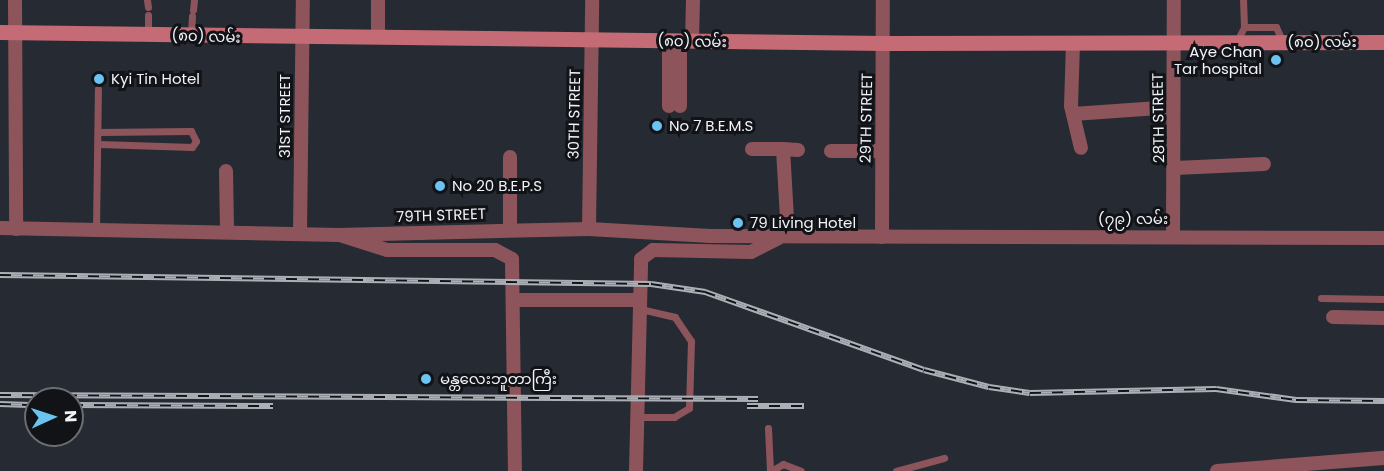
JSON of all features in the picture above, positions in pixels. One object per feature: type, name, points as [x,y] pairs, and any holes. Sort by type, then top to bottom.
[{"type":"main road","name":"(၈၀) လမ်း","points":[[7,32],[302,38],[378,35],[884,43],[1384,42]]},
{"type":"street","points":[[15,0],[7,32],[16,229]]},
{"type":"street","name":"31ST STREET","points":[[300,233],[303,0]]},
{"type":"street","points":[[378,0],[378,35]]},
{"type":"street","name":"30TH STREET","points":[[589,229],[592,0]]},
{"type":"street","points":[[674,106],[680,41],[693,0]]},
{"type":"street","name":"29TH STREET","points":[[882,237],[884,0]]},
{"type":"street","name":"28TH STREET","points":[[1173,235],[1174,0]]},
{"type":"street","points":[[1073,43],[1073,114],[1081,148]]},
{"type":"street","points":[[1073,114],[1173,107]]},
{"type":"street","points":[[752,149],[798,150]]},
{"type":"street","points":[[636,471],[639,304],[644,254],[681,250],[751,252],[785,236],[783,149]]},
{"type":"street","points":[[831,151],[882,152]]},
{"type":"street","points":[[510,157],[510,229]]},
{"type":"street","points":[[1175,168],[1264,164]]},
{"type":"street","points":[[226,171],[227,230]]},
{"type":"street","name":"79TH STREET","points":[[0,228],[227,230],[339,235],[510,229],[589,229],[882,237]]},
{"type":"street","points":[[339,235],[387,250],[507,254],[514,264],[516,300],[515,471]]},
{"type":"street","name":"(၇၉) လမ်း","points":[[882,237],[1173,235],[1384,238]]},
{"type":"street","points":[[516,300],[639,304]]},
{"type":"street","points":[[1333,317],[1384,318]]},
{"type":"street","points":[[1217,471],[1384,458]]},
{"type":"lane","points":[[191,36],[194,0]]},
{"type":"lane","points":[[1236,43],[1244,27],[1243,0]]},
{"type":"lane","points":[[148,5],[148,34]]},
{"type":"lane","points":[[1244,27],[1276,27],[1283,43]]},
{"type":"lane","points":[[96,228],[98,89]]},
{"type":"lane","points":[[99,132],[191,131],[196,141],[192,147],[99,144]]},
{"type":"lane","points":[[1321,298],[1384,299]]},
{"type":"lane","points":[[637,417],[674,417],[689,408],[691,341],[675,317],[639,304]]},
{"type":"lane","points":[[768,428],[771,470],[783,464],[801,471]]},
{"type":"lane","points":[[896,471],[944,458]]},
{"type":"railway","points":[[0,275],[651,284],[705,292],[924,370],[989,387],[1030,393],[1216,389],[1296,400],[1384,401]]},
{"type":"railway","points":[[0,395],[758,399]]},
{"type":"railway","points":[[0,404],[24,405]]},
{"type":"railway","points":[[84,405],[273,406]]},
{"type":"railway","points":[[747,406],[804,406]]},
{"type":"place","name":"Aye Chan Tar hospital","points":[[1276,60]]},
{"type":"place","name":"Kyi Tin Hotel","points":[[99,79]]},
{"type":"place","name":"No 7 B.E.M.S","points":[[657,126]]},
{"type":"place","name":"No 20 B.E.P.S","points":[[440,186]]},
{"type":"place","name":"79 Living Hotel","points":[[738,223]]},
{"type":"place","name":"မန္တလေးဘူတာကြီး","points":[[426,379]]}]
